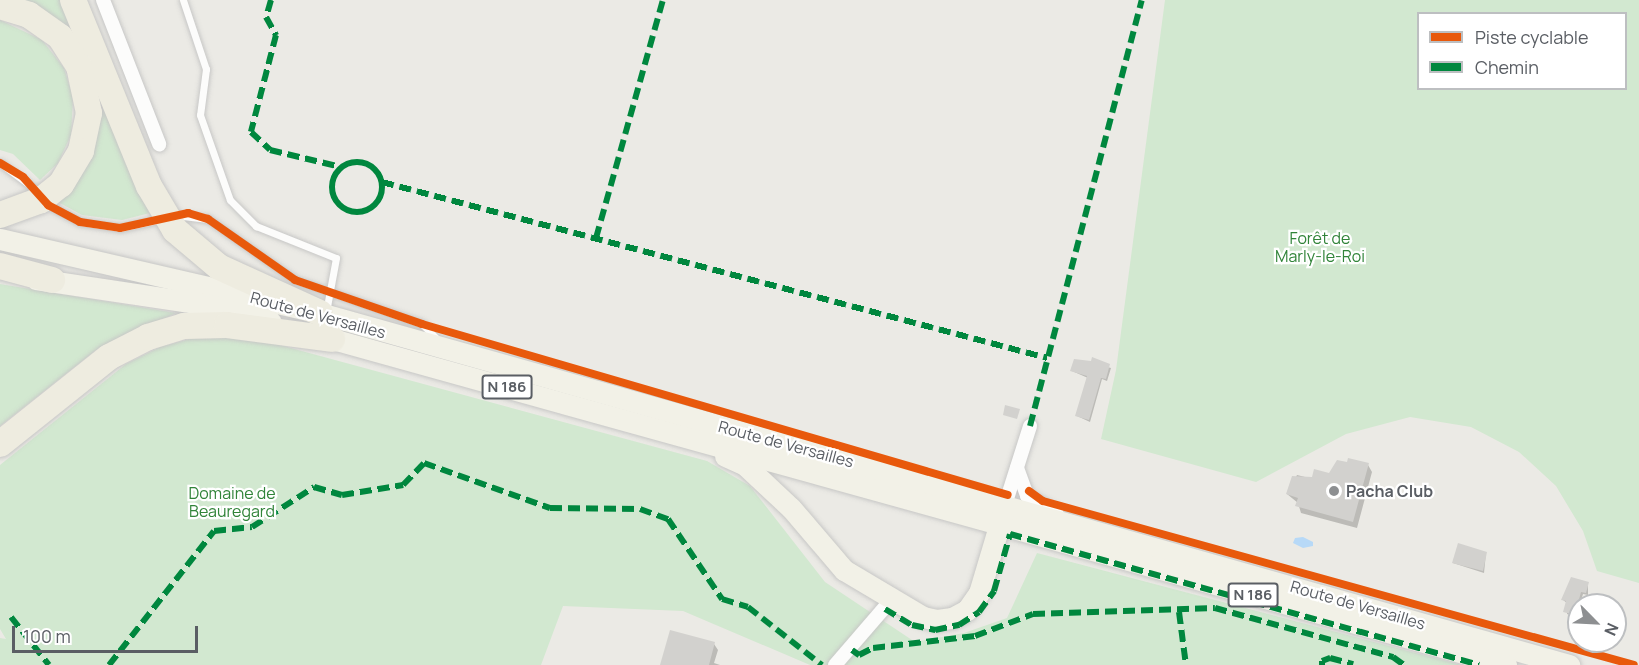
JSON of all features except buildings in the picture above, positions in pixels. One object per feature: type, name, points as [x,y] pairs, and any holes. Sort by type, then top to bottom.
[{"type":"highway","points":[[73,0],[149,186],[175,230],[219,267],[325,307]]},
{"type":"highway","points":[[0,6],[29,15],[60,37],[82,72],[89,113],[81,151],[61,184],[41,200],[0,215]]},
{"type":"highway","name":"N 186","points":[[0,266],[52,280]]},
{"type":"highway","points":[[0,444],[109,357],[157,334],[184,326],[227,325],[332,339]]},
{"type":"main road","name":"Route de Versailles","points":[[0,239],[325,307],[449,351],[1003,513],[1506,665]]},
{"type":"main road","name":"Route de Versailles","points":[[0,274],[210,305],[681,435],[1003,513],[1090,529],[1569,665]]},
{"type":"main road","points":[[681,435],[745,465],[791,507],[844,570],[892,599],[937,620],[952,618],[967,610],[979,593],[1003,513]]},
{"type":"street","points":[[103,0],[159,144]]},
{"type":"street","points":[[1003,513],[1030,426]]},
{"type":"street","points":[[1017,468],[1031,499],[1090,529]]},
{"type":"street","points":[[835,665],[892,599]]},
{"type":"lane","points":[[175,215],[208,219],[295,280],[325,307],[336,258],[256,226],[230,200],[200,115],[206,69],[183,0]]},
{"type":"lane","points":[[0,163],[35,189]]},
{"type":"lane","points":[[48,206],[80,222],[120,228],[158,220]]},
{"type":"green space","points":[[20,0],[61,0],[79,45]]},
{"type":"green space","name":"Forêt de Marly-le-Roi","points":[[1165,0],[1639,0],[1639,583],[1597,571],[1583,531],[1556,486],[1519,452],[1471,427],[1410,417],[1346,434],[1256,482],[1101,439],[1116,370]]},
{"type":"green space","points":[[0,20],[42,40],[64,68],[73,98],[71,135],[58,163],[40,180],[13,154],[0,150]]},
{"type":"green space","points":[[97,87],[150,213],[122,220],[82,215],[58,202],[95,145]]},
{"type":"green space","points":[[0,284],[176,313],[96,350],[0,426]]},
{"type":"green space","name":"Domaine de Beauregard","points":[[235,337],[265,341],[707,461],[750,486],[825,582],[915,642],[964,633],[1007,618],[1037,553],[1461,665],[810,665],[683,611],[563,606],[541,665],[0,665],[0,638],[6,639],[0,629],[0,465],[126,364],[160,347],[190,339]]},
{"type":"water","points":[[1303,537],[1313,542],[1313,546],[1303,548],[1293,543],[1295,538]]},
{"type":"marked path","points":[[271,0],[266,17],[276,35],[251,132],[270,150],[341,167]]},
{"type":"marked path","points":[[596,238],[663,0]]},
{"type":"marked path","points":[[1030,426],[1142,0]]},
{"type":"marked path","points":[[352,162],[362,162],[375,169],[382,182],[382,187],[382,192],[375,205],[362,212],[352,212],[343,208],[336,201],[332,192],[332,182],[336,173],[343,166],[352,162]]},
{"type":"marked path","points":[[382,182],[1047,358]]},
{"type":"marked path","points":[[109,665],[214,531],[252,527],[314,487],[342,495],[403,485],[424,463],[550,508],[640,509],[668,519],[722,599],[748,607],[822,665]]},
{"type":"marked path","points":[[885,609],[912,625],[935,630],[959,625],[979,612],[994,591],[1010,534],[1479,665]]},
{"type":"marked path","points":[[852,650],[859,655],[873,648],[975,636],[1033,614],[1215,608],[1393,657],[1404,665]]},
{"type":"marked path","points":[[1179,612],[1186,665]]},
{"type":"marked path","points":[[11,617],[49,665]]},
{"type":"marked path","points":[[1322,665],[1322,661],[1330,658],[1353,664]]},
{"type":"cycle path","points":[[0,163],[23,177],[48,205],[80,222],[120,228],[188,213],[208,219],[295,280],[422,324],[1008,495]]},
{"type":"cycle path","points":[[1029,491],[1043,501],[1634,665]]},
{"type":"place","name":"Pacha Club","points":[[1334,491]]}]
